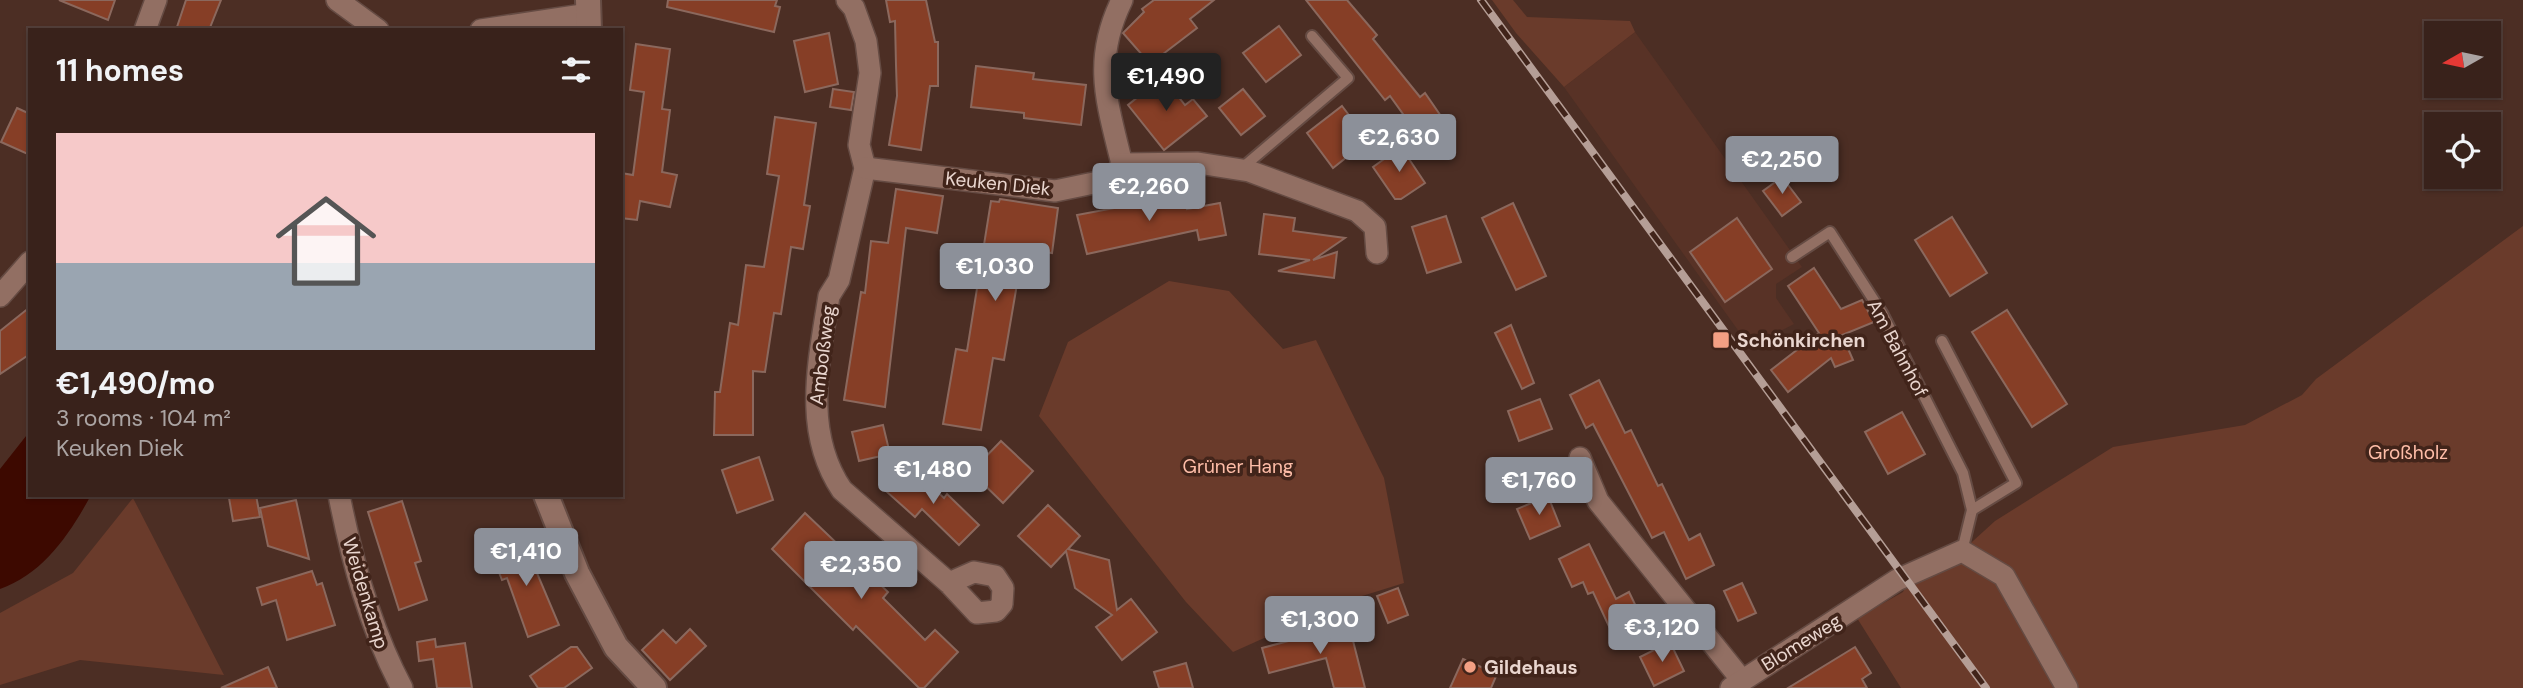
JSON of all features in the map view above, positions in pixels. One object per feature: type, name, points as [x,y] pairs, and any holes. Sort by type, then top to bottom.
[{"type":"street","points":[[146,28],[156,0]]},
{"type":"street","points":[[337,0],[374,28]]},
{"type":"street","name":"Amboßweg","points":[[846,0],[854,8],[866,41],[870,73],[859,145],[865,168],[839,280],[829,296],[815,413],[831,475],[842,490],[950,583]]},
{"type":"street","points":[[1122,0],[1110,26],[1104,49],[1102,81],[1122,164],[1198,163],[1240,170],[1357,211],[1375,227],[1377,253]]},
{"type":"street","points":[[495,28],[589,15]]},
{"type":"street","name":"Keuken Diek","points":[[865,168],[1055,191],[1114,179],[1122,164]]},
{"type":"street","points":[[0,296],[28,264]]},
{"type":"street","points":[[1580,458],[1598,501],[1736,684]]},
{"type":"street","name":"Weidenkamp","points":[[339,497],[347,535],[380,648],[402,688]]},
{"type":"street","points":[[547,497],[577,573],[616,647],[654,688]]},
{"type":"street","points":[[1962,551],[2004,576],[2067,688]]},
{"type":"street","name":"Blomeweg","points":[[1736,684],[1915,569],[1962,551]]},
{"type":"lane","points":[[1240,170],[1348,78],[1312,36]]},
{"type":"lane","name":"Am Bahnhof","points":[[1792,257],[1829,232],[1882,313],[1963,473],[1972,510],[1962,551]]},
{"type":"lane","points":[[1942,341],[2016,484],[1972,510]]},
{"type":"shaded area","points":[[1635,32],[1802,267],[1776,284],[1776,298],[1794,324],[1750,347],[1564,87]]},
{"type":"shaded area","points":[[28,434],[28,497],[90,497],[54,551],[29,573],[0,589],[0,469]]},
{"type":"green space","points":[[1492,0],[1513,0],[1527,17],[1630,21],[1635,32],[1564,87],[1516,33]]},
{"type":"green space","name":"Großholz","points":[[2523,226],[2523,688],[1901,688],[1857,618],[1903,592],[1915,570],[1962,551],[1995,521],[2113,447],[2245,425],[2302,395],[2316,379]]},
{"type":"green space","name":"Grüner Hang","points":[[1169,281],[1229,291],[1283,349],[1316,340],[1384,478],[1404,583],[1346,601],[1233,652],[1186,602],[1039,416],[1068,342]]},
{"type":"green space","points":[[133,498],[224,675],[80,660],[0,685],[0,613],[73,573]]},
{"type":"building","points":[[59,0],[115,0],[108,20]]},
{"type":"building","points":[[186,0],[221,0],[210,28],[177,28]]},
{"type":"building","points":[[668,0],[777,0],[775,6],[780,7],[774,32],[667,7]]},
{"type":"building","points":[[886,0],[926,0],[935,42],[938,42],[938,86],[930,86],[921,150],[889,145],[897,96],[895,21],[890,22]]},
{"type":"building","points":[[1154,0],[1214,0],[1190,19],[1197,28],[1150,64],[1123,33],[1144,12],[1142,9]]},
{"type":"building","points":[[1306,0],[1347,0],[1377,35],[1373,39],[1420,97],[1425,93],[1445,122],[1421,139],[1390,96],[1385,100]]},
{"type":"building","points":[[1279,26],[1301,55],[1266,82],[1243,53]]},
{"type":"building","points":[[829,33],[838,84],[805,92],[794,41]]},
{"type":"building","points":[[636,44],[670,49],[662,109],[670,110],[662,172],[677,175],[670,207],[640,201],[637,220],[623,218],[623,173],[633,175],[644,92],[630,90]]},
{"type":"building","points":[[976,66],[1034,73],[1033,79],[1086,85],[1081,125],[1024,118],[1024,113],[971,107]]},
{"type":"building","points":[[1163,77],[1185,105],[1193,99],[1207,116],[1164,150],[1128,105]]},
{"type":"building","points":[[833,89],[854,92],[851,110],[830,107]]},
{"type":"building","points":[[1243,89],[1265,116],[1241,135],[1219,108]]},
{"type":"building","points":[[1342,106],[1368,140],[1333,168],[1307,133]]},
{"type":"building","points":[[17,108],[28,113],[28,154],[1,142]]},
{"type":"building","points":[[775,117],[816,123],[804,205],[810,206],[803,249],[791,247],[781,314],[774,313],[765,372],[753,371],[753,435],[714,435],[715,392],[720,392],[730,323],[738,325],[746,265],[764,267],[779,176],[767,174]]},
{"type":"building","points":[[1401,147],[1425,183],[1401,199],[1395,199],[1373,167]]},
{"type":"building","points":[[1782,177],[1801,202],[1782,216],[1763,191]]},
{"type":"building","points":[[896,189],[943,196],[937,233],[906,228],[885,407],[844,400],[861,292],[865,293],[871,241],[888,243]]},
{"type":"building","points":[[1184,195],[1187,209],[1220,203],[1226,235],[1199,240],[1197,230],[1087,254],[1077,215]]},
{"type":"building","points":[[1000,199],[1058,208],[1052,253],[1023,249],[1004,360],[993,358],[981,430],[943,424],[956,349],[967,351],[991,201],[999,202]]},
{"type":"building","points":[[1513,203],[1546,276],[1516,290],[1482,218]]},
{"type":"building","points":[[1264,214],[1295,218],[1293,231],[1345,238],[1313,260],[1337,252],[1334,278],[1278,271],[1310,260],[1259,254]]},
{"type":"building","points":[[1446,216],[1461,262],[1427,273],[1412,227]]},
{"type":"building","points":[[1952,217],[1987,273],[1950,296],[1915,240]]},
{"type":"building","points":[[1737,218],[1772,269],[1725,302],[1690,252]]},
{"type":"building","points":[[1814,268],[1841,309],[1862,300],[1874,322],[1842,335],[1853,360],[1835,367],[1831,358],[1788,392],[1771,370],[1819,333],[1788,286]]},
{"type":"building","points":[[28,309],[28,355],[0,374],[0,331]]},
{"type":"building","points":[[2007,310],[2067,404],[2032,427],[1972,332]]},
{"type":"building","points":[[1511,325],[1534,383],[1522,389],[1495,333]]},
{"type":"building","points":[[1599,380],[1625,433],[1631,430],[1658,486],[1662,484],[1689,540],[1700,534],[1714,565],[1686,579],[1664,532],[1652,538],[1593,424],[1586,428],[1570,395]]},
{"type":"building","points":[[1540,399],[1552,429],[1519,441],[1508,411]]},
{"type":"building","points":[[1902,412],[1925,454],[1888,474],[1865,432]]},
{"type":"building","points":[[883,425],[890,454],[859,461],[852,432]]},
{"type":"building","points":[[1001,441],[1033,471],[1003,503],[971,472]]},
{"type":"building","points":[[759,457],[773,500],[737,513],[722,470]]},
{"type":"building","points":[[910,467],[944,498],[947,494],[979,525],[959,545],[922,509],[915,517],[887,492]]},
{"type":"building","points":[[1548,496],[1560,526],[1530,539],[1517,509]]},
{"type":"building","points":[[256,497],[260,517],[233,521],[229,498]]},
{"type":"building","points":[[296,500],[309,559],[268,546],[260,508]]},
{"type":"building","points":[[402,501],[421,561],[415,563],[427,600],[399,610],[368,512]]},
{"type":"building","points":[[1048,505],[1080,536],[1068,549],[1109,560],[1117,610],[1131,599],[1157,632],[1122,660],[1096,627],[1112,615],[1075,588],[1066,551],[1051,567],[1018,536]]},
{"type":"building","points":[[805,513],[888,592],[883,598],[925,640],[935,630],[958,652],[924,688],[919,688],[856,626],[853,630],[772,549]]},
{"type":"building","points":[[523,540],[559,625],[528,637],[507,578],[502,580],[491,552]]},
{"type":"building","points":[[1589,544],[1616,599],[1629,592],[1643,621],[1613,635],[1593,592],[1588,594],[1583,582],[1572,587],[1559,559]]},
{"type":"building","points":[[312,571],[317,585],[322,583],[335,625],[287,640],[276,600],[262,605],[257,588]]},
{"type":"building","points":[[1742,583],[1756,613],[1738,621],[1724,591]]},
{"type":"building","points":[[1398,588],[1408,615],[1388,623],[1377,596]]},
{"type":"building","points":[[1349,625],[1365,688],[1334,688],[1326,658],[1269,673],[1262,648]]},
{"type":"building","points":[[690,629],[706,646],[670,680],[642,650],[663,630],[676,643]]},
{"type":"building","points":[[435,639],[436,647],[465,643],[472,688],[437,688],[433,659],[419,661],[417,642]]},
{"type":"building","points":[[1670,642],[1684,671],[1654,686],[1640,657]]},
{"type":"building","points":[[571,647],[577,647],[592,668],[564,688],[538,688],[530,676]]},
{"type":"building","points":[[1855,647],[1871,673],[1862,679],[1867,688],[1788,688]]},
{"type":"building","name":"Gildehaus","points":[[1463,659],[1497,674],[1491,688],[1450,688]]},
{"type":"building","points":[[1186,663],[1193,688],[1159,688],[1154,672]]},
{"type":"building","points":[[268,667],[277,688],[221,688]]},
{"type":"railway","points":[[1481,0],[1986,688]]},
{"type":"place","name":"Schönkirchen","points":[[1721,340]]},
{"type":"place","name":"Gildehaus","points":[[1470,667]]}]
